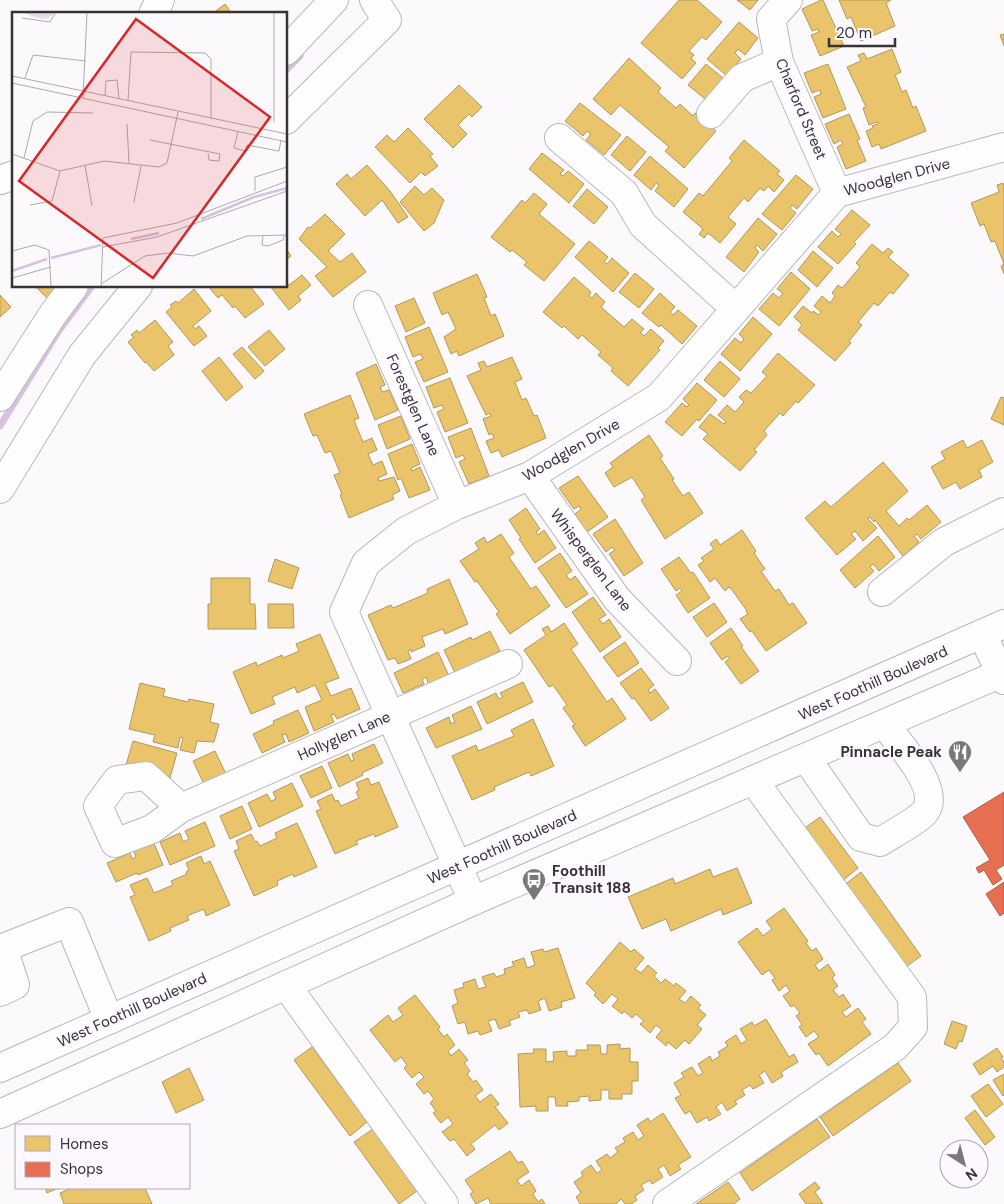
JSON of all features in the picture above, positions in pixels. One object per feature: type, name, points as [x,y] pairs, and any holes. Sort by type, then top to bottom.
[{"type":"street","points":[[154,12],[160,0]]},
{"type":"street","points":[[288,49],[334,0]]},
{"type":"street","name":"Charford Street","points":[[788,0],[770,19],[779,62],[837,193]]},
{"type":"street","points":[[288,118],[380,10]]},
{"type":"street","points":[[711,114],[742,78],[779,62]]},
{"type":"street","points":[[559,138],[624,193],[642,225],[736,309]]},
{"type":"street","name":"Woodglen Drive","points":[[473,901],[344,612],[366,563],[406,532],[457,505],[530,476],[659,397],[837,193],[1004,147]]},
{"type":"street","points":[[0,180],[12,176]]},
{"type":"street","points":[[0,397],[53,314],[72,288]]},
{"type":"street","points":[[0,489],[82,354],[136,288]]},
{"type":"street","name":"Forestglen Lane","points":[[368,305],[457,505]]},
{"type":"street","name":"Whisperglen Lane","points":[[530,476],[617,599],[677,661]]},
{"type":"street","points":[[882,592],[944,542],[1004,512]]},
{"type":"street","points":[[0,1114],[473,901],[884,724],[1003,675],[993,629]]},
{"type":"street","name":"West Foothill Boulevard","points":[[0,1068],[993,629]]},
{"type":"street","name":"Hollyglen Lane","points":[[181,808],[508,664]]},
{"type":"street","points":[[806,758],[861,837],[880,842],[924,814],[930,798],[922,775],[884,724]]},
{"type":"street","points":[[667,1204],[895,1047],[913,1027],[912,997],[754,780]]},
{"type":"street","points":[[0,992],[15,985],[3,948],[69,922],[109,1020]]},
{"type":"street","points":[[286,985],[444,1204]]},
{"type":"building: Homes","points":[[679,0],[697,0],[722,22],[706,40],[702,37],[689,51],[694,55],[691,58],[696,63],[682,79],[641,43]]},
{"type":"building: Homes","points":[[737,0],[758,0],[750,10]]},
{"type":"building: Homes","points":[[823,0],[844,46],[820,56],[811,35],[819,32],[818,29],[812,31],[802,9]]},
{"type":"building: Homes","points":[[839,0],[891,0],[886,3],[895,26],[861,41],[851,17],[847,19]]},
{"type":"building: Homes","points":[[225,4],[231,12],[215,12]]},
{"type":"building: Homes","points":[[739,22],[758,38],[745,55],[738,49],[735,53],[741,59],[727,76],[707,59]]},
{"type":"building: Homes","points":[[1004,34],[1004,46],[1000,35]]},
{"type":"building: Homes","points":[[892,49],[901,72],[895,75],[902,92],[906,90],[913,108],[916,106],[926,131],[881,149],[879,144],[872,147],[866,131],[878,124],[877,122],[869,125],[863,108],[866,107],[847,67],[861,61],[858,55],[864,53],[867,59]]},
{"type":"building: Homes","points":[[629,58],[661,88],[658,92],[676,108],[680,104],[693,116],[695,113],[716,131],[684,168],[665,151],[669,147],[620,105],[611,115],[593,99]]},
{"type":"building: Homes","points":[[706,64],[723,78],[705,99],[688,85]]},
{"type":"building: Homes","points":[[828,64],[846,109],[823,118],[814,97],[821,94],[820,90],[812,93],[804,73]]},
{"type":"building: Homes","points":[[459,85],[482,107],[472,117],[469,114],[458,125],[467,134],[453,148],[424,119]]},
{"type":"building: Homes","points":[[580,103],[621,135],[604,155],[586,140],[591,134],[587,131],[583,136],[565,121]]},
{"type":"building: Homes","points":[[849,114],[860,139],[857,140],[866,161],[846,169],[837,147],[843,144],[841,140],[834,144],[825,124]]},
{"type":"building: Homes","points":[[408,128],[433,154],[430,156],[438,166],[425,176],[421,172],[410,183],[375,147],[387,135],[394,142]]},
{"type":"building: Homes","points":[[627,136],[646,152],[630,171],[611,155]]},
{"type":"building: Homes","points":[[744,140],[780,171],[777,174],[784,180],[774,192],[768,186],[764,191],[760,188],[748,202],[744,198],[728,217],[736,224],[720,243],[708,233],[704,238],[699,234],[703,229],[683,212],[699,193],[703,196],[732,161],[729,158]]},
{"type":"building: Homes","points":[[542,153],[564,170],[560,174],[563,176],[568,171],[584,184],[569,203],[529,169]]},
{"type":"building: Homes","points":[[650,156],[688,189],[674,207],[655,191],[659,185],[656,183],[651,190],[634,175]]},
{"type":"building: Homes","points":[[367,165],[390,191],[408,217],[398,223],[382,200],[365,216],[336,184],[347,174],[351,179]]},
{"type":"building: Homes","points":[[796,175],[813,189],[797,209],[792,205],[790,208],[796,213],[782,230],[762,214]]},
{"type":"building: Homes","points":[[1003,183],[1004,264],[995,241],[991,242],[984,224],[980,226],[971,203],[999,192],[997,185]]},
{"type":"building: Homes","points":[[415,186],[424,195],[432,188],[444,200],[434,223],[424,231],[400,202]]},
{"type":"building: Homes","points":[[587,189],[608,207],[594,224],[573,206]]},
{"type":"building: Homes","points":[[534,193],[547,204],[539,214],[575,244],[544,281],[524,265],[527,262],[491,237],[522,200],[525,203]]},
{"type":"building: Homes","points":[[852,210],[870,225],[854,242],[856,244],[838,264],[818,247],[832,231],[838,237],[841,234],[835,229]]},
{"type":"building: Homes","points":[[325,214],[345,234],[328,251],[340,262],[352,253],[366,272],[333,297],[315,276],[327,267],[299,239],[308,227],[310,228]]},
{"type":"building: Homes","points":[[758,218],[777,234],[763,251],[757,245],[755,248],[759,252],[744,272],[726,257]]},
{"type":"building: Homes","points":[[589,241],[608,257],[604,262],[607,264],[612,258],[629,273],[613,292],[575,257]]},
{"type":"building: Homes","points":[[872,244],[883,253],[888,248],[893,252],[888,257],[909,275],[893,294],[890,292],[878,306],[874,303],[858,322],[862,325],[849,341],[851,343],[835,361],[798,330],[802,325],[794,317],[803,306],[812,313],[813,311],[819,315],[821,312],[814,306],[822,296],[830,303],[835,296],[832,293],[838,285],[842,288],[860,267],[856,263]]},
{"type":"building: Homes","points":[[813,251],[833,268],[817,287],[798,270]]},
{"type":"building: Homes","points":[[791,272],[810,289],[779,326],[759,309],[773,293],[779,298],[783,293],[777,289]]},
{"type":"building: Homes","points":[[635,273],[654,289],[639,308],[619,292]]},
{"type":"building: Homes","points":[[477,274],[487,297],[484,298],[491,316],[495,314],[504,336],[459,356],[457,351],[451,354],[444,337],[456,329],[448,312],[442,315],[433,293]]},
{"type":"building: Homes","points":[[302,275],[311,285],[298,296],[301,300],[289,310],[272,288],[288,288],[289,285]]},
{"type":"building: Homes","points":[[574,277],[591,292],[589,296],[592,298],[596,293],[605,302],[601,307],[624,327],[632,319],[644,329],[640,332],[644,336],[651,329],[664,341],[658,348],[660,350],[628,386],[611,371],[613,368],[598,355],[601,352],[582,335],[578,339],[564,326],[562,328],[543,312]]},
{"type":"building: Homes","points":[[37,288],[55,288],[47,298]]},
{"type":"building: Homes","points":[[210,288],[252,288],[264,304],[245,318],[222,295],[218,298]]},
{"type":"building: Homes","points":[[194,289],[211,311],[193,326],[195,329],[199,326],[207,336],[194,346],[166,312],[172,307],[170,305],[176,301],[178,303]]},
{"type":"building: Homes","points":[[660,293],[675,307],[670,312],[673,315],[678,310],[697,326],[682,344],[661,325],[659,327],[642,313]]},
{"type":"building: Homes","points":[[0,295],[11,307],[0,317]]},
{"type":"building: Homes","points":[[414,298],[425,323],[406,332],[395,306]]},
{"type":"building: Homes","points":[[753,317],[772,334],[740,371],[721,354],[735,338],[741,343],[744,339],[739,334]]},
{"type":"building: Homes","points":[[155,320],[173,342],[168,346],[174,355],[154,371],[128,342],[134,337],[131,335],[137,330],[139,333]]},
{"type":"building: Homes","points":[[429,327],[448,372],[424,382],[415,362],[423,359],[421,354],[413,357],[405,337]]},
{"type":"building: Homes","points":[[269,330],[285,349],[265,366],[248,347]]},
{"type":"building: Homes","points":[[242,347],[264,371],[255,379],[233,354]]},
{"type":"building: Homes","points":[[778,353],[815,385],[798,403],[796,401],[783,416],[780,413],[764,431],[767,435],[754,450],[757,452],[740,471],[703,439],[708,434],[699,427],[710,414],[724,424],[726,422],[718,415],[727,405],[735,412],[744,402],[739,397],[746,390],[751,393],[767,376],[762,372]]},
{"type":"building: Homes","points":[[219,357],[243,387],[226,401],[202,371]]},
{"type":"building: Homes","points":[[512,357],[522,379],[515,382],[522,400],[526,398],[534,416],[537,415],[546,438],[502,457],[499,450],[491,453],[486,441],[494,438],[492,433],[489,435],[483,419],[491,416],[490,413],[486,415],[467,376],[481,370],[478,363],[484,361],[487,367]]},
{"type":"building: Homes","points":[[720,361],[740,379],[724,397],[704,380]]},
{"type":"building: Homes","points":[[376,364],[385,385],[380,387],[382,392],[389,390],[398,410],[375,420],[356,373]]},
{"type":"building: Homes","points":[[450,378],[468,423],[445,432],[437,412],[444,409],[442,405],[434,408],[426,387]]},
{"type":"building: Homes","points":[[697,383],[717,400],[699,421],[697,419],[682,436],[665,422],[682,403],[687,407],[689,405],[683,399]]},
{"type":"building: Homes","points":[[350,395],[359,418],[354,420],[363,442],[372,438],[377,450],[368,454],[373,465],[382,461],[387,474],[378,478],[379,481],[394,477],[400,491],[392,495],[394,499],[349,518],[334,475],[340,473],[331,451],[325,453],[317,435],[313,436],[304,414]]},
{"type":"building: Homes","points":[[1001,397],[1004,398],[1004,425],[991,419]]},
{"type":"building: Homes","points":[[401,416],[410,439],[387,449],[378,425]]},
{"type":"building: Homes","points":[[471,428],[489,476],[469,484],[459,462],[465,459],[463,455],[456,458],[448,437]]},
{"type":"building: Homes","points":[[649,435],[663,456],[660,458],[683,496],[689,492],[703,513],[665,539],[641,500],[645,497],[632,477],[614,487],[605,473],[613,467],[610,463]]},
{"type":"building: Homes","points":[[963,440],[967,448],[982,440],[993,462],[979,470],[982,477],[960,489],[956,482],[943,489],[931,467],[945,459],[941,452]]},
{"type":"building: Homes","points":[[412,444],[420,464],[411,468],[412,471],[420,467],[430,490],[409,498],[401,478],[398,480],[388,454]]},
{"type":"building: Homes","points":[[883,462],[908,491],[886,511],[899,526],[907,518],[909,520],[927,505],[941,522],[921,539],[917,534],[914,536],[919,542],[903,556],[875,520],[874,522],[870,517],[868,519],[877,528],[863,541],[855,531],[851,534],[856,539],[837,555],[805,518],[825,501],[831,507]]},
{"type":"building: Homes","points":[[578,476],[608,517],[587,532],[575,514],[581,509],[579,506],[574,509],[559,488]]},
{"type":"building: Homes","points":[[526,508],[540,529],[536,532],[538,535],[544,530],[556,548],[535,563],[509,520]]},
{"type":"building: Homes","points":[[615,519],[643,563],[624,576],[609,554],[615,550],[612,547],[606,552],[593,534]]},
{"type":"building: Homes","points":[[742,530],[765,569],[761,571],[775,591],[779,589],[789,605],[793,603],[807,623],[766,651],[752,631],[750,632],[740,619],[748,614],[732,590],[729,587],[725,591],[715,578],[710,582],[698,565],[704,561],[701,558],[714,549],[710,544],[716,539],[720,545]]},
{"type":"building: Homes","points":[[501,534],[514,553],[509,557],[531,589],[536,586],[550,606],[510,634],[496,614],[499,612],[460,561],[479,549],[475,543],[484,537],[487,543]]},
{"type":"building: Homes","points":[[878,536],[895,557],[879,571],[873,564],[870,567],[874,571],[855,588],[840,570]]},
{"type":"building: Homes","points":[[560,553],[572,571],[566,575],[570,580],[575,576],[588,594],[566,608],[538,568]]},
{"type":"building: Homes","points":[[679,557],[691,573],[693,572],[710,598],[688,613],[676,595],[682,591],[680,588],[676,591],[661,569]]},
{"type":"building: Homes","points":[[275,559],[299,568],[292,589],[268,581]]},
{"type":"building: Homes","points":[[211,578],[250,578],[250,604],[255,604],[256,629],[208,629],[208,604],[211,604]]},
{"type":"building: Homes","points":[[449,579],[468,624],[445,634],[443,629],[422,637],[425,646],[411,652],[411,649],[408,651],[411,659],[398,664],[395,658],[388,660],[368,615],[391,605],[393,608],[428,593],[427,589]]},
{"type":"building: Homes","points":[[593,597],[606,615],[599,619],[603,624],[609,619],[621,637],[600,652],[572,612]]},
{"type":"building: Homes","points":[[714,603],[727,622],[707,637],[693,617]]},
{"type":"building: Homes","points":[[268,604],[293,604],[294,628],[268,628]]},
{"type":"building: Homes","points":[[564,623],[578,644],[571,649],[607,702],[612,698],[626,719],[585,746],[572,726],[575,725],[563,708],[567,705],[553,685],[549,687],[524,650],[546,635],[542,629],[548,626],[551,632]]},
{"type":"building: Homes","points":[[731,628],[743,646],[741,647],[759,671],[741,684],[725,662],[730,658],[728,656],[722,660],[710,643]]},
{"type":"building: Homes","points":[[490,631],[500,651],[455,673],[444,650],[471,637],[472,640]]},
{"type":"building: Homes","points":[[320,634],[339,678],[325,683],[331,696],[351,688],[360,709],[337,719],[334,714],[331,715],[334,722],[314,731],[305,707],[322,700],[315,685],[297,693],[295,687],[272,697],[275,704],[251,714],[233,672],[256,662],[257,666],[282,655],[283,658],[299,651],[296,644]]},
{"type":"building: Homes","points":[[625,642],[639,663],[618,677],[603,657]]},
{"type":"building: Homes","points":[[438,652],[449,676],[429,685],[426,677],[422,679],[424,684],[403,693],[394,673]]},
{"type":"building: Homes","points":[[641,668],[654,685],[648,690],[650,693],[655,689],[669,708],[651,721],[620,683]]},
{"type":"building: Homes","points":[[523,682],[533,702],[487,724],[477,702],[496,693],[499,699],[503,697],[500,693]]},
{"type":"building: Homes","points":[[140,683],[165,689],[163,696],[188,702],[189,699],[214,704],[210,722],[219,724],[214,742],[197,741],[194,753],[180,750],[183,738],[180,737],[178,748],[153,742],[155,735],[129,729]]},
{"type":"building: Homes","points":[[471,706],[482,729],[436,748],[426,728],[449,717],[451,724],[455,722],[452,715]]},
{"type":"building: Homes","points":[[298,710],[309,733],[289,742],[286,734],[282,735],[285,742],[262,753],[253,734],[274,724],[273,721]]},
{"type":"building: Homes","points":[[533,719],[554,766],[531,776],[529,772],[494,787],[495,790],[472,800],[452,756],[476,745],[478,751],[514,736],[511,730]]},
{"type":"building: Homes","points":[[133,741],[177,753],[170,778],[126,765]]},
{"type":"building: Homes","points":[[374,744],[383,763],[339,787],[328,763],[348,754],[351,761],[354,760],[352,754]]},
{"type":"building: Homes","points":[[215,751],[226,774],[204,784],[193,761]]},
{"type":"building: Homes","points":[[322,766],[332,788],[311,798],[300,776]]},
{"type":"building: Homes","points":[[368,778],[371,785],[379,782],[398,827],[375,837],[374,834],[356,841],[358,844],[335,854],[316,811],[321,809],[317,801],[332,794],[335,801],[338,800],[341,806],[359,798],[356,792],[359,790],[356,783]]},
{"type":"building: Homes","points":[[292,783],[303,806],[259,827],[248,803],[267,794],[271,801],[276,799],[273,792]]},
{"type":"building: Homes","points":[[242,806],[252,829],[230,839],[220,816]]},
{"type":"building: Homes","points":[[820,817],[858,868],[841,882],[802,830]]},
{"type":"building: Homes","points":[[205,822],[215,846],[170,865],[160,842],[180,833],[183,842],[189,839],[185,831]]},
{"type":"building: Homes","points":[[297,823],[317,867],[294,877],[293,874],[277,881],[278,885],[254,896],[234,851],[239,849],[236,841],[251,834],[255,842],[257,841],[260,846],[277,838],[275,833]]},
{"type":"building: Homes","points":[[153,841],[163,865],[116,882],[107,863],[130,853],[132,859],[136,857],[133,849]]},
{"type":"building: Homes","points":[[201,856],[204,864],[210,861],[230,905],[206,916],[204,909],[187,916],[189,920],[170,928],[171,931],[149,941],[130,897],[135,895],[130,885],[147,878],[154,893],[173,885],[171,881],[187,874],[186,872],[189,870],[186,863]]},
{"type":"building: Homes","points":[[737,868],[752,903],[723,915],[721,909],[671,931],[666,919],[642,929],[628,897],[673,878],[675,884],[710,869],[713,877]]},
{"type":"building: Homes","points":[[861,872],[921,956],[903,969],[843,886]]},
{"type":"building: Homes","points":[[784,908],[808,941],[806,943],[812,951],[816,948],[823,959],[815,965],[819,971],[828,964],[835,975],[832,978],[838,986],[833,990],[839,997],[843,994],[851,1006],[842,1012],[846,1017],[858,1008],[866,1019],[862,1022],[871,1034],[828,1066],[819,1053],[816,1055],[808,1044],[819,1037],[814,1031],[806,1037],[799,1027],[802,1024],[796,1016],[800,1013],[794,1005],[791,1007],[783,996],[790,991],[786,985],[779,991],[772,980],[775,978],[769,970],[762,975],[738,942],[757,928],[763,936],[772,929],[766,921]]},
{"type":"building: Homes","points":[[620,942],[631,952],[634,949],[644,958],[635,969],[641,973],[648,965],[657,973],[654,976],[661,983],[665,979],[674,986],[676,983],[686,991],[679,999],[685,1003],[691,996],[701,1005],[698,1008],[706,1015],[697,1025],[702,1029],[689,1044],[685,1040],[676,1049],[668,1042],[666,1046],[656,1037],[662,1030],[656,1025],[650,1033],[640,1024],[644,1021],[636,1014],[632,1018],[624,1011],[622,1014],[612,1006],[618,999],[612,994],[603,1004],[594,995],[596,993],[586,983]]},
{"type":"building: Homes","points":[[558,948],[575,998],[561,1002],[562,1007],[549,1011],[545,998],[538,1001],[541,1010],[529,1014],[527,1010],[518,1012],[520,1017],[509,1021],[511,1025],[499,1029],[495,1019],[488,1021],[492,1031],[480,1035],[478,1031],[468,1034],[465,1022],[458,1024],[452,1006],[458,1003],[454,990],[464,987],[463,983],[475,979],[478,989],[486,987],[482,977],[494,973],[496,977],[505,974],[504,969],[514,966],[512,962],[524,958],[527,968],[535,965],[531,952],[543,949],[544,952]]},
{"type":"building: Homes","points":[[415,995],[440,1027],[438,1029],[444,1037],[447,1034],[455,1045],[448,1051],[451,1056],[459,1049],[468,1060],[464,1063],[470,1071],[467,1074],[473,1082],[476,1080],[483,1090],[475,1096],[480,1102],[491,1094],[499,1104],[495,1107],[508,1123],[499,1130],[495,1125],[471,1144],[475,1149],[467,1156],[454,1139],[450,1141],[442,1132],[453,1124],[448,1117],[441,1123],[433,1113],[436,1111],[430,1103],[434,1099],[428,1091],[424,1094],[416,1084],[424,1077],[419,1072],[412,1078],[404,1068],[407,1065],[401,1057],[395,1062],[370,1030],[388,1015],[393,1022],[403,1015],[398,1008]]},
{"type":"building: Homes","points":[[766,1019],[789,1057],[794,1054],[798,1062],[781,1072],[783,1076],[772,1083],[765,1071],[759,1075],[764,1083],[753,1089],[750,1085],[742,1090],[745,1095],[735,1101],[737,1104],[727,1111],[722,1102],[716,1107],[721,1114],[709,1121],[707,1117],[697,1123],[690,1111],[685,1114],[675,1098],[681,1095],[674,1083],[684,1077],[681,1073],[692,1067],[698,1076],[703,1073],[698,1064],[710,1056],[712,1061],[720,1056],[718,1052],[728,1046],[725,1042],[736,1035],[741,1044],[747,1040],[740,1029],[752,1022],[754,1026]]},
{"type":"building: Homes","points":[[952,1021],[967,1026],[962,1042],[959,1041],[956,1049],[944,1044]]},
{"type":"building: Homes","points":[[620,1044],[620,1049],[630,1048],[630,1062],[638,1062],[638,1081],[632,1081],[632,1094],[622,1094],[622,1099],[609,1099],[609,1090],[601,1090],[601,1100],[589,1101],[589,1096],[579,1097],[579,1101],[567,1102],[568,1106],[556,1106],[555,1097],[548,1097],[548,1111],[536,1111],[536,1106],[520,1107],[518,1054],[534,1053],[533,1049],[546,1049],[546,1062],[554,1061],[553,1052],[567,1051],[567,1056],[576,1056],[576,1050],[588,1050],[587,1045],[600,1045],[601,1054],[607,1054],[607,1045]]},
{"type":"building: Homes","points":[[312,1047],[367,1122],[350,1136],[294,1060]]},
{"type":"building: Homes","points":[[997,1048],[1003,1057],[1001,1058],[1004,1062],[1004,1067],[997,1072],[993,1066],[980,1075],[973,1064]]},
{"type":"building: Homes","points":[[898,1063],[911,1081],[833,1136],[820,1117]]},
{"type":"building: Homes","points":[[189,1068],[204,1100],[176,1113],[162,1082]]},
{"type":"building: Homes","points":[[1004,1074],[1004,1095],[1003,1096],[993,1080]]},
{"type":"building: Homes","points":[[988,1084],[1003,1104],[986,1117],[971,1096]]},
{"type":"building: Homes","points":[[975,1110],[995,1137],[989,1142],[989,1139],[981,1139],[965,1118]]},
{"type":"building: Homes","points":[[663,1113],[691,1157],[678,1165],[681,1169],[670,1176],[664,1165],[658,1169],[663,1177],[652,1184],[650,1180],[641,1185],[644,1190],[635,1196],[637,1200],[631,1204],[625,1204],[621,1199],[616,1204],[580,1204],[576,1197],[581,1193],[574,1182],[583,1176],[581,1172],[591,1165],[597,1173],[602,1170],[596,1161],[607,1154],[610,1158],[618,1152],[615,1148],[625,1142],[623,1138],[633,1132],[638,1140],[644,1136],[637,1125],[648,1118],[650,1122]]},
{"type":"building: Homes","points":[[817,1119],[830,1137],[752,1191],[740,1173]]},
{"type":"building: Homes","points":[[373,1129],[417,1191],[399,1204],[354,1142]]},
{"type":"building: Homes","points":[[510,1151],[518,1163],[522,1161],[529,1172],[517,1180],[521,1186],[529,1180],[536,1191],[533,1194],[538,1202],[542,1199],[545,1204],[491,1204],[488,1198],[476,1204],[470,1194],[473,1192],[465,1180]]},
{"type":"building: Homes","points":[[728,1182],[740,1199],[734,1204],[696,1204]]},
{"type":"building: Homes","points":[[815,1182],[820,1188],[815,1192],[823,1204],[806,1204],[799,1194]]},
{"type":"building: Homes","points":[[45,1189],[56,1189],[47,1193]]},
{"type":"building: Homes","points":[[70,1189],[145,1189],[152,1204],[64,1204],[60,1193]]},
{"type":"building: Shops","points":[[1004,792],[1004,865],[996,870],[1002,879],[993,885],[984,870],[979,873],[976,868],[990,860],[963,817]]},
{"type":"building: Shops","points":[[1004,882],[1004,913],[1000,916],[986,894]]},
{"type":"waterway","points":[[288,68],[300,56]]},
{"type":"waterway","points":[[0,426],[58,332],[91,288]]},
{"type":"place","name":"Pinnacle Peak","points":[[960,773]]},
{"type":"place","name":"Foothill Transit 188","points":[[534,901]]}]
